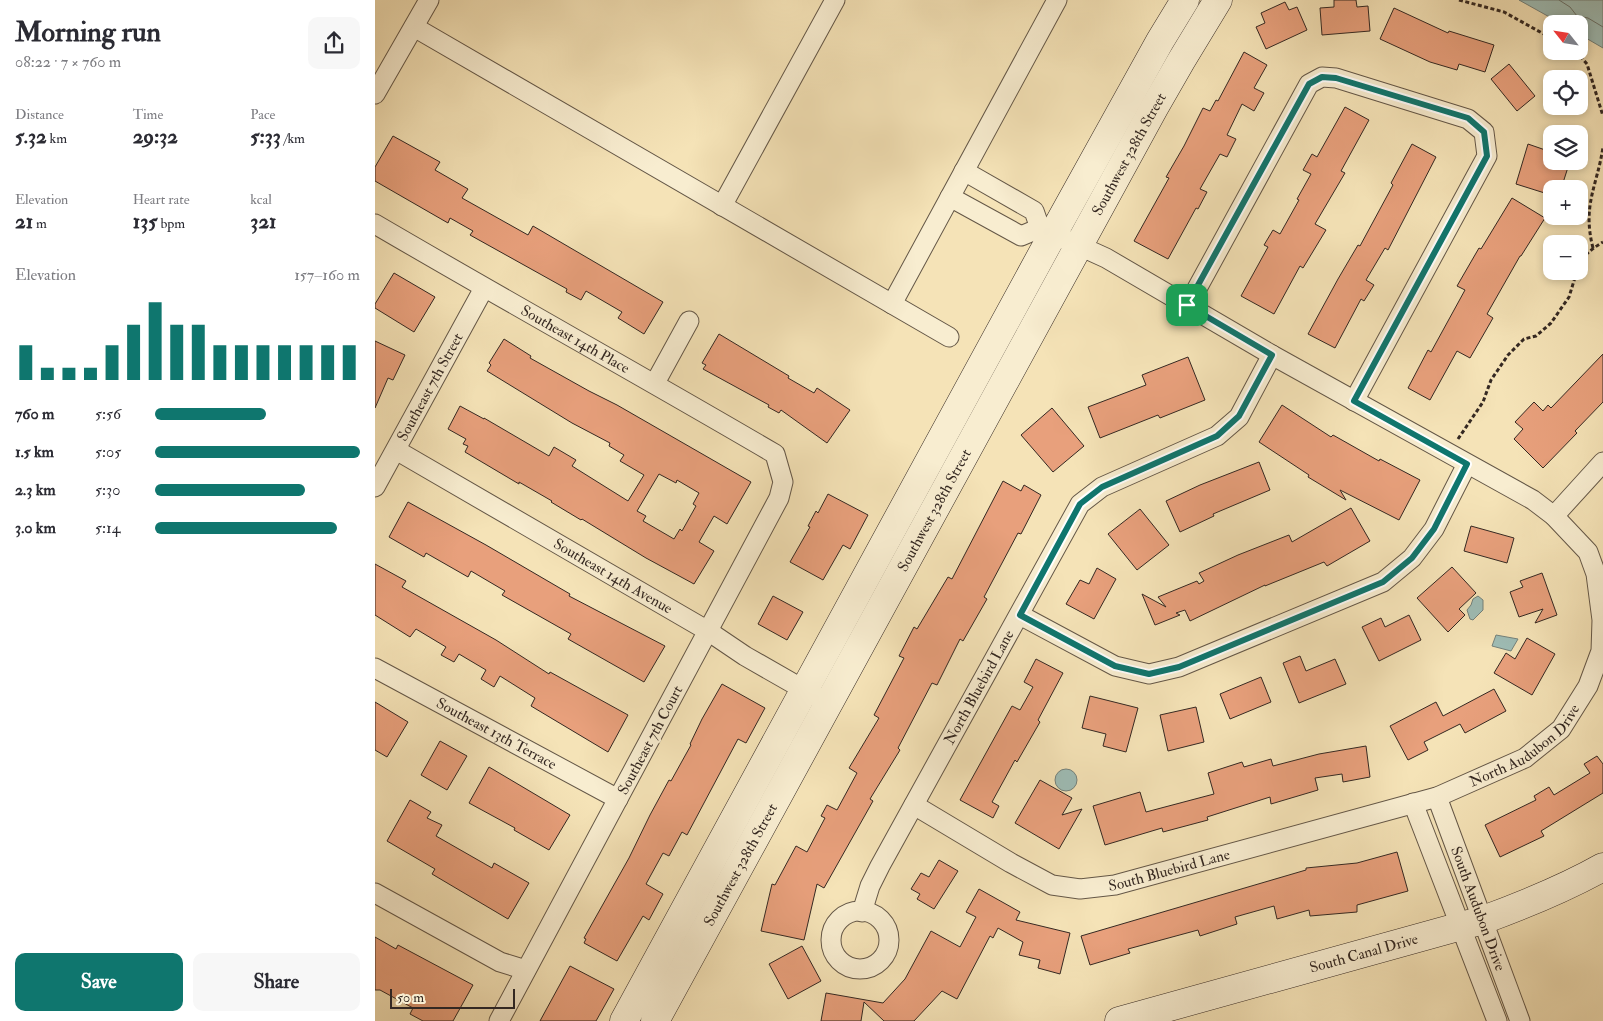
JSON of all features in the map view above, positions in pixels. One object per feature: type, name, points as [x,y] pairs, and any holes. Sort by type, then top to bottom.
[{"type":"street","points":[[375,94],[429,0]]},
{"type":"street","points":[[722,206],[834,0]]},
{"type":"street","points":[[892,304],[1057,0]]},
{"type":"street","name":"Southwest 328th Street","points":[[627,1014],[804,690],[1047,231],[1185,0]]},
{"type":"street","name":"Southwest 328th Street","points":[[656,1021],[1181,60],[1218,0]]},
{"type":"street","points":[[413,27],[949,337]]},
{"type":"street","points":[[1187,305],[1309,84],[1322,77],[1336,78],[1468,118],[1484,132],[1487,156],[1354,401]]},
{"type":"street","points":[[950,197],[1021,236],[1047,231],[1033,211],[964,171]]},
{"type":"street","name":"Southeast 14th Place","points":[[375,224],[484,288],[655,383],[775,454]]},
{"type":"street","name":"North Audubon Drive","points":[[1047,231],[1106,258],[1272,355],[1533,500],[1554,516],[1588,552],[1596,574],[1602,620],[1602,651],[1588,686],[1561,729],[1525,758],[1437,797]]},
{"type":"street","name":"Southeast 7th Street","points":[[375,487],[484,288]]},
{"type":"street","points":[[655,383],[689,321]]},
{"type":"street","name":"North Bluebird Lane","points":[[862,912],[870,886],[1080,504],[1102,487],[1217,436],[1239,416],[1272,355]]},
{"type":"street","name":"Southeast 14th Avenue","points":[[396,450],[708,631],[745,656],[829,703]]},
{"type":"street","name":"Southeast 7th Court","points":[[499,1021],[779,498],[783,482],[775,454]]},
{"type":"street","points":[[1554,516],[1603,462]]},
{"type":"street","points":[[1020,615],[1115,666],[1149,674],[1179,667],[1383,582],[1412,558],[1434,529],[1467,464]]},
{"type":"street","name":"Southeast 13th Terrace","points":[[375,668],[618,799]]},
{"type":"street","name":"South Bluebird Lane","points":[[914,805],[1011,863],[1052,885],[1080,889],[1115,885],[1437,797]]},
{"type":"street","name":"South Audubon Drive","points":[[1437,797],[1497,1021]]},
{"type":"street","name":"South Audubon Drive","points":[[1413,804],[1520,1021]]},
{"type":"street","name":"South Canal Drive","points":[[1119,1021],[1472,923],[1537,899],[1578,881],[1603,867]]},
{"type":"street","points":[[375,893],[500,962],[526,970]]},
{"type":"street","points":[[627,1014],[656,1021]]},
{"type":"path","points":[[1459,0],[1504,12],[1543,34]]},
{"type":"path","points":[[1584,60],[1587,64],[1603,116]]},
{"type":"path","points":[[1593,248],[1588,218],[1594,180],[1603,147]]},
{"type":"path","points":[[1588,253],[1603,242]]},
{"type":"path","points":[[1455,444],[1483,402],[1491,380],[1508,354],[1524,339],[1544,330],[1569,297],[1574,280]]},
{"type":"water","points":[[1519,0],[1603,0],[1603,48],[1588,39],[1588,15],[1546,15]]},
{"type":"water","points":[[1478,596],[1483,600],[1483,610],[1473,620],[1470,619],[1467,610],[1473,599]]},
{"type":"water","points":[[1496,635],[1518,639],[1511,651],[1492,646]]},
{"type":"water","points":[[1066,769],[1074,772],[1077,780],[1074,788],[1066,791],[1058,788],[1055,780],[1058,772]]},
{"type":"building","points":[[1334,0],[1356,0],[1357,7],[1368,6],[1370,31],[1322,35],[1320,8],[1334,7]]},
{"type":"building","points":[[1285,2],[1289,10],[1297,7],[1307,30],[1266,49],[1256,27],[1265,23],[1261,13]]},
{"type":"building","points":[[1394,8],[1448,33],[1449,31],[1494,45],[1485,72],[1459,64],[1457,70],[1430,62],[1380,39]]},
{"type":"building","points":[[1244,52],[1267,65],[1254,88],[1264,93],[1254,111],[1242,104],[1227,135],[1236,139],[1227,157],[1220,154],[1200,189],[1207,192],[1168,259],[1134,241],[1169,178],[1166,177],[1203,108],[1210,111],[1216,100],[1218,101]]},
{"type":"building","points":[[1509,64],[1535,96],[1517,111],[1491,79]]},
{"type":"building","points":[[1345,107],[1369,120],[1341,171],[1345,173],[1315,224],[1326,230],[1303,268],[1300,266],[1274,314],[1241,296],[1268,247],[1264,245],[1273,230],[1280,234],[1299,200],[1297,199],[1311,174],[1303,170],[1312,154],[1317,157]]},
{"type":"building","points":[[393,136],[440,162],[435,170],[468,189],[462,198],[528,235],[533,226],[663,302],[644,334],[618,318],[622,312],[586,291],[581,300],[566,292],[567,289],[470,235],[473,231],[450,218],[448,223],[375,181],[375,167]]},
{"type":"building","points":[[1412,144],[1436,157],[1388,250],[1385,248],[1366,280],[1374,285],[1364,301],[1361,299],[1335,348],[1308,334],[1358,245],[1360,246],[1393,185],[1391,183]]},
{"type":"building","points":[[1528,144],[1543,149],[1543,170],[1567,170],[1564,180],[1543,180],[1543,192],[1516,184]]},
{"type":"building","points":[[1512,198],[1543,217],[1543,221],[1520,256],[1487,314],[1493,318],[1470,358],[1457,351],[1430,400],[1408,388],[1428,350],[1431,352],[1465,290],[1457,286],[1479,248],[1481,249]]},
{"type":"building","points":[[394,273],[435,297],[414,332],[375,308],[375,304]]},
{"type":"building","points":[[719,334],[789,376],[788,378],[814,393],[817,388],[850,410],[827,443],[781,410],[779,413],[768,407],[769,405],[703,369],[706,365],[702,363]]},
{"type":"building","points":[[504,339],[531,356],[530,358],[617,405],[751,482],[727,524],[714,516],[699,542],[714,551],[694,584],[465,452],[468,446],[463,444],[466,439],[448,429],[460,406],[549,456],[554,447],[576,460],[572,466],[628,501],[644,475],[620,461],[624,455],[609,446],[610,443],[572,423],[487,371],[491,365],[489,363]],"holes":[[[659,474],[676,483],[677,480],[699,493],[693,504],[696,506],[682,531],[680,529],[674,539],[643,521],[646,516],[637,511]]]},
{"type":"building","points":[[375,341],[405,355],[393,380],[388,378],[375,408]]},
{"type":"building","points":[[1603,354],[1603,402],[1575,431],[1577,433],[1543,468],[1514,439],[1523,429],[1515,422],[1534,402],[1543,411],[1548,405],[1551,408]]},
{"type":"building","points":[[1188,357],[1205,400],[1160,418],[1158,415],[1100,438],[1088,407],[1146,385],[1142,375]]},
{"type":"building","points":[[1282,405],[1331,437],[1333,435],[1379,461],[1380,459],[1420,480],[1399,520],[1340,490],[1346,500],[1308,477],[1309,475],[1259,442]]},
{"type":"building","points":[[1052,408],[1084,446],[1053,472],[1021,435]]},
{"type":"building","points":[[1259,462],[1270,490],[1213,514],[1214,516],[1180,532],[1166,501],[1200,485]]},
{"type":"building","points":[[1003,481],[1021,491],[1024,485],[1041,495],[1021,534],[1018,533],[984,597],[987,599],[963,641],[960,639],[937,685],[932,683],[898,748],[900,750],[870,799],[873,801],[824,888],[817,884],[804,940],[761,931],[772,884],[775,885],[796,846],[807,852],[825,818],[821,816],[827,805],[837,810],[857,773],[849,768],[879,718],[874,715],[904,658],[899,656],[914,627],[917,629],[948,577],[952,579]]},
{"type":"building","points":[[828,494],[868,515],[850,549],[843,545],[823,580],[790,562],[810,527],[808,526],[816,511],[818,513]]},
{"type":"building","points":[[408,502],[570,594],[569,596],[665,646],[644,682],[568,639],[571,634],[502,595],[505,591],[471,571],[468,577],[426,553],[424,557],[389,537]]},
{"type":"building","points":[[1351,508],[1370,541],[1327,566],[1324,562],[1265,585],[1190,621],[1185,610],[1176,613],[1180,615],[1155,625],[1142,594],[1166,607],[1158,597],[1197,581],[1199,584],[1204,581],[1199,573],[1289,535],[1292,542]]},
{"type":"building","points":[[1140,509],[1169,545],[1137,570],[1108,534]]},
{"type":"building","points":[[1471,526],[1514,538],[1507,563],[1464,551]]},
{"type":"building","points":[[375,564],[406,581],[402,587],[496,640],[549,674],[550,672],[628,715],[608,752],[531,706],[535,698],[500,676],[494,687],[481,679],[486,670],[459,654],[454,662],[441,655],[446,647],[416,629],[410,637],[375,615]]},
{"type":"building","points":[[1452,567],[1476,593],[1459,609],[1465,615],[1448,632],[1417,598]]},
{"type":"building","points":[[1097,568],[1116,579],[1094,619],[1066,604],[1080,580],[1089,584]]},
{"type":"building","points":[[1542,573],[1557,615],[1535,623],[1543,609],[1519,617],[1510,592],[1523,587],[1520,581]]},
{"type":"building","points":[[773,596],[803,612],[787,640],[758,624]]},
{"type":"building","points":[[1409,615],[1421,640],[1379,661],[1362,627],[1381,618],[1385,627]]},
{"type":"building","points":[[1527,638],[1555,654],[1532,695],[1494,673],[1506,653],[1515,659]]},
{"type":"building","points":[[1300,656],[1306,671],[1335,659],[1346,684],[1299,703],[1283,663]]},
{"type":"building","points":[[1036,659],[1063,673],[1038,720],[1040,722],[1017,762],[1015,760],[992,802],[999,806],[993,818],[960,800],[1012,706],[1020,710],[1033,687],[1024,682]]},
{"type":"building","points":[[1261,677],[1271,702],[1230,719],[1220,694]]},
{"type":"building","points":[[722,684],[765,708],[746,743],[738,739],[687,835],[682,832],[669,856],[663,853],[646,884],[663,894],[649,920],[643,916],[617,961],[584,943],[586,939],[584,938],[629,858],[669,780],[671,781],[691,745],[702,719]]},
{"type":"building","points":[[1494,689],[1506,711],[1465,733],[1460,724],[1424,742],[1428,750],[1408,760],[1390,726],[1436,702],[1443,716]]},
{"type":"building","points":[[1090,696],[1138,708],[1126,752],[1103,746],[1106,734],[1082,728]]},
{"type":"building","points":[[375,702],[408,722],[387,757],[375,750]]},
{"type":"building","points":[[1196,707],[1204,742],[1168,751],[1160,715]]},
{"type":"building","points":[[440,741],[467,756],[447,790],[421,775]]},
{"type":"building","points":[[1366,746],[1370,777],[1343,782],[1342,774],[1315,778],[1318,790],[1271,804],[1270,797],[1207,817],[1208,820],[1163,832],[1162,828],[1105,845],[1093,806],[1140,792],[1146,812],[1214,794],[1208,773],[1242,762],[1244,767],[1271,759],[1273,766],[1319,754]]},
{"type":"building","points":[[1597,756],[1603,764],[1603,793],[1541,831],[1544,836],[1500,857],[1485,825],[1536,800],[1534,796],[1549,787],[1554,795],[1590,773],[1584,764]]},
{"type":"building","points":[[489,767],[570,815],[549,850],[514,830],[515,828],[469,803]]},
{"type":"building","points":[[1040,780],[1072,798],[1062,815],[1082,809],[1059,849],[1015,823]]},
{"type":"building","points":[[410,800],[431,812],[427,818],[442,825],[436,836],[492,868],[494,863],[529,883],[508,919],[432,874],[435,869],[387,841]]},
{"type":"building","points":[[1397,852],[1408,891],[1357,905],[1357,912],[1310,916],[1309,910],[1277,919],[1274,906],[1235,917],[1237,924],[1200,936],[1198,930],[1128,949],[1130,953],[1090,965],[1081,936],[1306,870],[1306,868],[1357,863]]},
{"type":"building","points":[[939,860],[958,871],[934,909],[917,899],[920,894],[911,889],[921,873],[929,877]]},
{"type":"building","points":[[979,889],[1020,912],[1016,920],[1070,933],[1060,974],[1038,968],[1040,960],[1019,955],[1023,942],[998,928],[993,938],[990,936],[957,999],[942,991],[914,1021],[884,1021],[864,1002],[861,1021],[821,1021],[826,993],[883,1003],[905,979],[931,931],[960,947],[976,917],[966,912]]},
{"type":"building","points":[[375,937],[396,949],[398,945],[473,985],[453,1021],[423,1021],[410,1014],[413,1008],[380,990],[375,990]]},
{"type":"building","points":[[802,946],[821,981],[788,999],[769,964]]},
{"type":"building","points":[[570,966],[614,989],[596,1021],[540,1021]]},
{"type":"route","points":[[1322,77],[1336,78],[1468,118],[1484,132],[1487,156],[1354,401],[1467,464],[1434,529],[1412,558],[1383,582],[1179,667],[1149,674],[1115,666],[1020,615],[1080,504],[1102,487],[1217,436],[1239,416],[1272,355],[1187,305],[1309,84],[1322,77]]}]
